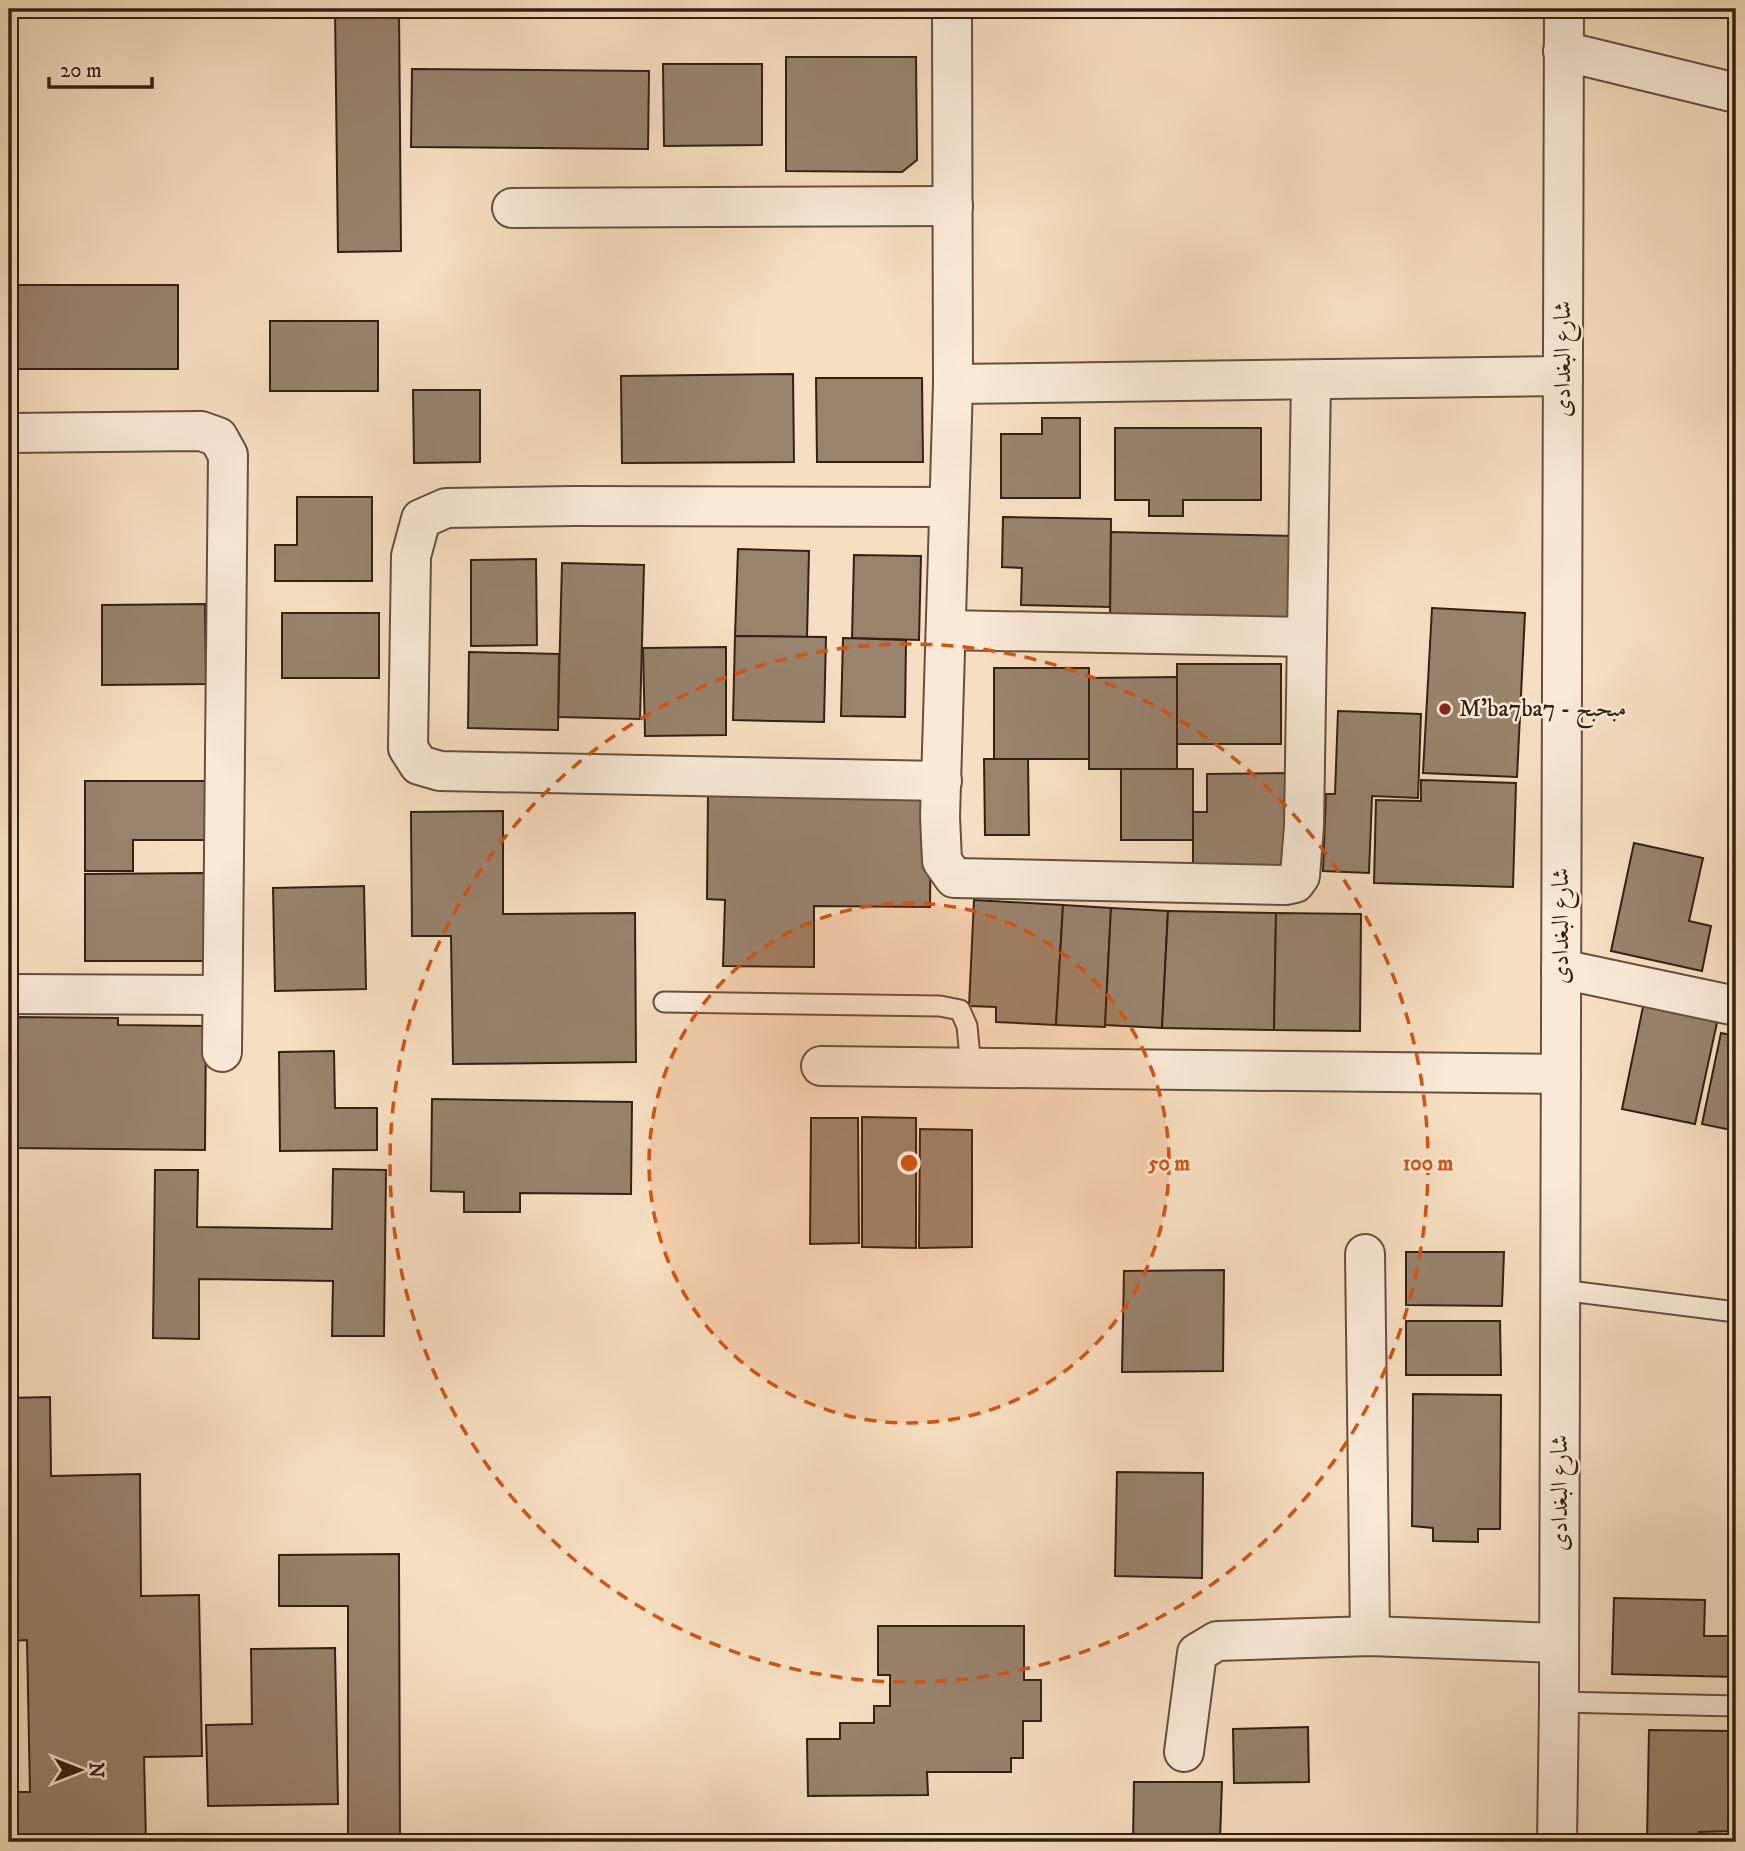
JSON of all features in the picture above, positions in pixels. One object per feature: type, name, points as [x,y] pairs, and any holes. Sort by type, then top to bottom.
[{"type":"street","points":[[952,9],[953,384],[942,861],[954,878],[1286,886],[1295,883],[1300,876],[1304,826],[1311,380]]},
{"type":"street","name":"شارع البغدادى","points":[[1557,1842],[1563,9]]},
{"type":"street","points":[[1563,51],[1736,93]]},
{"type":"street","points":[[512,208],[953,206]]},
{"type":"street","points":[[953,384],[1563,376]]},
{"type":"street","points":[[9,433],[201,431],[218,437],[228,455],[222,1052]]},
{"type":"street","points":[[942,781],[440,771],[419,765],[408,748],[411,556],[421,519],[446,508],[949,507]]},
{"type":"street","points":[[946,630],[1307,636]]},
{"type":"street","points":[[1561,969],[1736,1006]]},
{"type":"street","points":[[9,994],[222,995]]},
{"type":"street","points":[[821,1066],[1560,1074]]},
{"type":"street","points":[[1365,1254],[1370,1636]]},
{"type":"street","points":[[1184,1752],[1197,1653],[1217,1641],[1370,1636],[1559,1643]]},
{"type":"lane","points":[[663,1002],[940,1006],[960,1010],[968,1026],[971,1068]]},
{"type":"lane","points":[[1560,1290],[1736,1312]]},
{"type":"lane","points":[[1559,1702],[1736,1706]]},
{"type":"building","points":[[335,9],[399,9],[401,251],[338,252]]},
{"type":"building","points":[[786,57],[916,57],[917,160],[902,172],[786,171]]},
{"type":"building","points":[[663,64],[762,64],[762,145],[664,146]]},
{"type":"building","points":[[412,69],[649,71],[648,149],[411,147]]},
{"type":"building","points":[[9,285],[178,285],[178,369],[9,369]]},
{"type":"building","points":[[270,321],[378,321],[378,391],[270,391]]},
{"type":"building","points":[[793,374],[794,462],[622,463],[621,376]]},
{"type":"building","points":[[816,378],[922,378],[923,462],[817,462]]},
{"type":"building","points":[[413,390],[480,390],[480,462],[414,463]]},
{"type":"building","points":[[1042,418],[1080,418],[1080,498],[1001,498],[1001,434],[1042,434]]},
{"type":"building","points":[[1115,428],[1261,428],[1261,500],[1183,500],[1183,516],[1149,516],[1149,500],[1115,500]]},
{"type":"building","points":[[297,497],[372,497],[372,581],[275,581],[275,545],[297,545]]},
{"type":"building","points":[[1003,517],[1111,519],[1110,607],[1021,605],[1022,568],[1002,567]]},
{"type":"building","points":[[1111,532],[1297,536],[1296,626],[1110,623]]},
{"type":"building","points":[[738,549],[809,551],[807,637],[735,636]]},
{"type":"building","points":[[854,555],[921,556],[919,640],[852,638]]},
{"type":"building","points":[[536,559],[537,645],[471,646],[471,560]]},
{"type":"building","points":[[562,563],[644,565],[640,719],[558,717]]},
{"type":"building","points":[[205,604],[206,684],[102,685],[102,605]]},
{"type":"building","points":[[1432,608],[1525,613],[1517,777],[1423,773]]},
{"type":"building","points":[[282,613],[379,613],[379,678],[282,678]]},
{"type":"building","points":[[735,636],[826,637],[824,722],[733,720]]},
{"type":"building","points":[[843,638],[906,640],[905,717],[841,716]]},
{"type":"building","points":[[726,647],[726,735],[645,736],[643,648]]},
{"type":"building","points":[[469,652],[559,654],[558,730],[468,728]]},
{"type":"building","points":[[1177,664],[1281,664],[1281,744],[1177,744]]},
{"type":"building","points":[[994,668],[1089,668],[1089,759],[994,759]]},
{"type":"building","points":[[1177,677],[1177,769],[1089,769],[1089,678]]},
{"type":"building","points":[[1338,711],[1421,714],[1418,798],[1372,796],[1369,873],[1323,871],[1326,794],[1335,794]]},
{"type":"building","points":[[984,759],[1028,759],[1029,835],[985,835]]},
{"type":"building","points":[[1121,769],[1193,769],[1193,840],[1121,840]]},
{"type":"building","points":[[1295,773],[1296,865],[1193,865],[1193,812],[1207,812],[1207,774]]},
{"type":"building","points":[[1421,780],[1516,783],[1513,887],[1374,883],[1376,800],[1421,801]]},
{"type":"building","points":[[85,781],[206,781],[206,840],[133,840],[133,871],[85,871]]},
{"type":"building","points":[[708,795],[931,797],[930,907],[814,906],[814,967],[723,966],[725,900],[707,899]]},
{"type":"building","points":[[503,811],[503,914],[635,913],[636,1062],[453,1064],[451,936],[412,936],[411,812]]},
{"type":"building","points":[[1634,843],[1703,858],[1689,921],[1711,926],[1702,971],[1611,951]]},
{"type":"building","points":[[206,873],[206,961],[85,961],[85,874]]},
{"type":"building","points":[[364,886],[366,989],[275,991],[273,888]]},
{"type":"building","points":[[974,900],[1063,905],[1056,1025],[996,1022],[996,1007],[969,1006]]},
{"type":"building","points":[[1063,905],[1111,908],[1105,1027],[1056,1025]]},
{"type":"building","points":[[1111,908],[1168,911],[1162,1028],[1105,1025]]},
{"type":"building","points":[[1168,911],[1276,913],[1274,1030],[1162,1028]]},
{"type":"building","points":[[1276,913],[1361,914],[1360,1031],[1274,1030]]},
{"type":"building","points":[[1644,1002],[1718,1018],[1695,1124],[1622,1109]]},
{"type":"building","points":[[13,1017],[118,1018],[118,1025],[206,1026],[205,1150],[12,1148]]},
{"type":"building","points":[[1721,1033],[1736,1036],[1736,1131],[1702,1124]]},
{"type":"building","points":[[334,1051],[335,1108],[377,1108],[377,1150],[280,1151],[279,1052]]},
{"type":"building","points":[[432,1099],[632,1102],[631,1194],[520,1193],[520,1212],[464,1212],[464,1192],[431,1191]]},
{"type":"building","points":[[862,1117],[916,1118],[916,1248],[862,1247]]},
{"type":"building","points":[[811,1118],[858,1118],[859,1243],[810,1244]]},
{"type":"building","points":[[920,1129],[972,1130],[972,1247],[919,1248]]},
{"type":"building","points":[[333,1169],[386,1170],[384,1336],[332,1336],[333,1281],[199,1279],[199,1339],[153,1338],[155,1170],[198,1170],[197,1227],[332,1229]]},
{"type":"building","points":[[1406,1252],[1504,1252],[1502,1306],[1406,1305]]},
{"type":"building","points":[[1224,1270],[1223,1371],[1122,1372],[1124,1271]]},
{"type":"building","points":[[1406,1321],[1500,1321],[1501,1375],[1406,1375]]},
{"type":"building","points":[[1413,1394],[1501,1395],[1500,1529],[1478,1529],[1478,1542],[1433,1541],[1433,1528],[1412,1526]]},
{"type":"building","points":[[50,1397],[51,1476],[140,1474],[141,1596],[199,1595],[202,1756],[144,1757],[146,1842],[9,1842],[9,1792],[30,1792],[27,1640],[9,1641],[9,1398]]},
{"type":"building","points":[[1117,1472],[1203,1473],[1202,1578],[1115,1576]]},
{"type":"building","points":[[399,1554],[400,1842],[348,1842],[348,1606],[279,1606],[279,1555]]},
{"type":"building","points":[[1614,1598],[1705,1600],[1704,1636],[1736,1636],[1736,1677],[1612,1674]]},
{"type":"building","points":[[878,1626],[1024,1626],[1024,1680],[1041,1680],[1041,1721],[1023,1721],[1023,1758],[1011,1758],[1011,1772],[927,1772],[928,1795],[808,1796],[807,1739],[840,1739],[840,1723],[874,1723],[874,1706],[890,1706],[890,1675],[878,1675]]},
{"type":"building","points":[[335,1648],[338,1804],[208,1806],[206,1725],[252,1724],[251,1649]]},
{"type":"building","points":[[1308,1727],[1309,1782],[1234,1783],[1233,1729]]},
{"type":"building","points":[[1649,1730],[1736,1731],[1736,1831],[1699,1832],[1699,1842],[1647,1842]]},
{"type":"building","points":[[1134,1782],[1222,1782],[1220,1840],[1133,1842]]},
{"type":"building","points":[[1699,1838],[1736,1838],[1736,1842],[1699,1842]]},
{"type":"place","name":"M'ba7ba7 - مبحبح","points":[[1445,709]]}]
